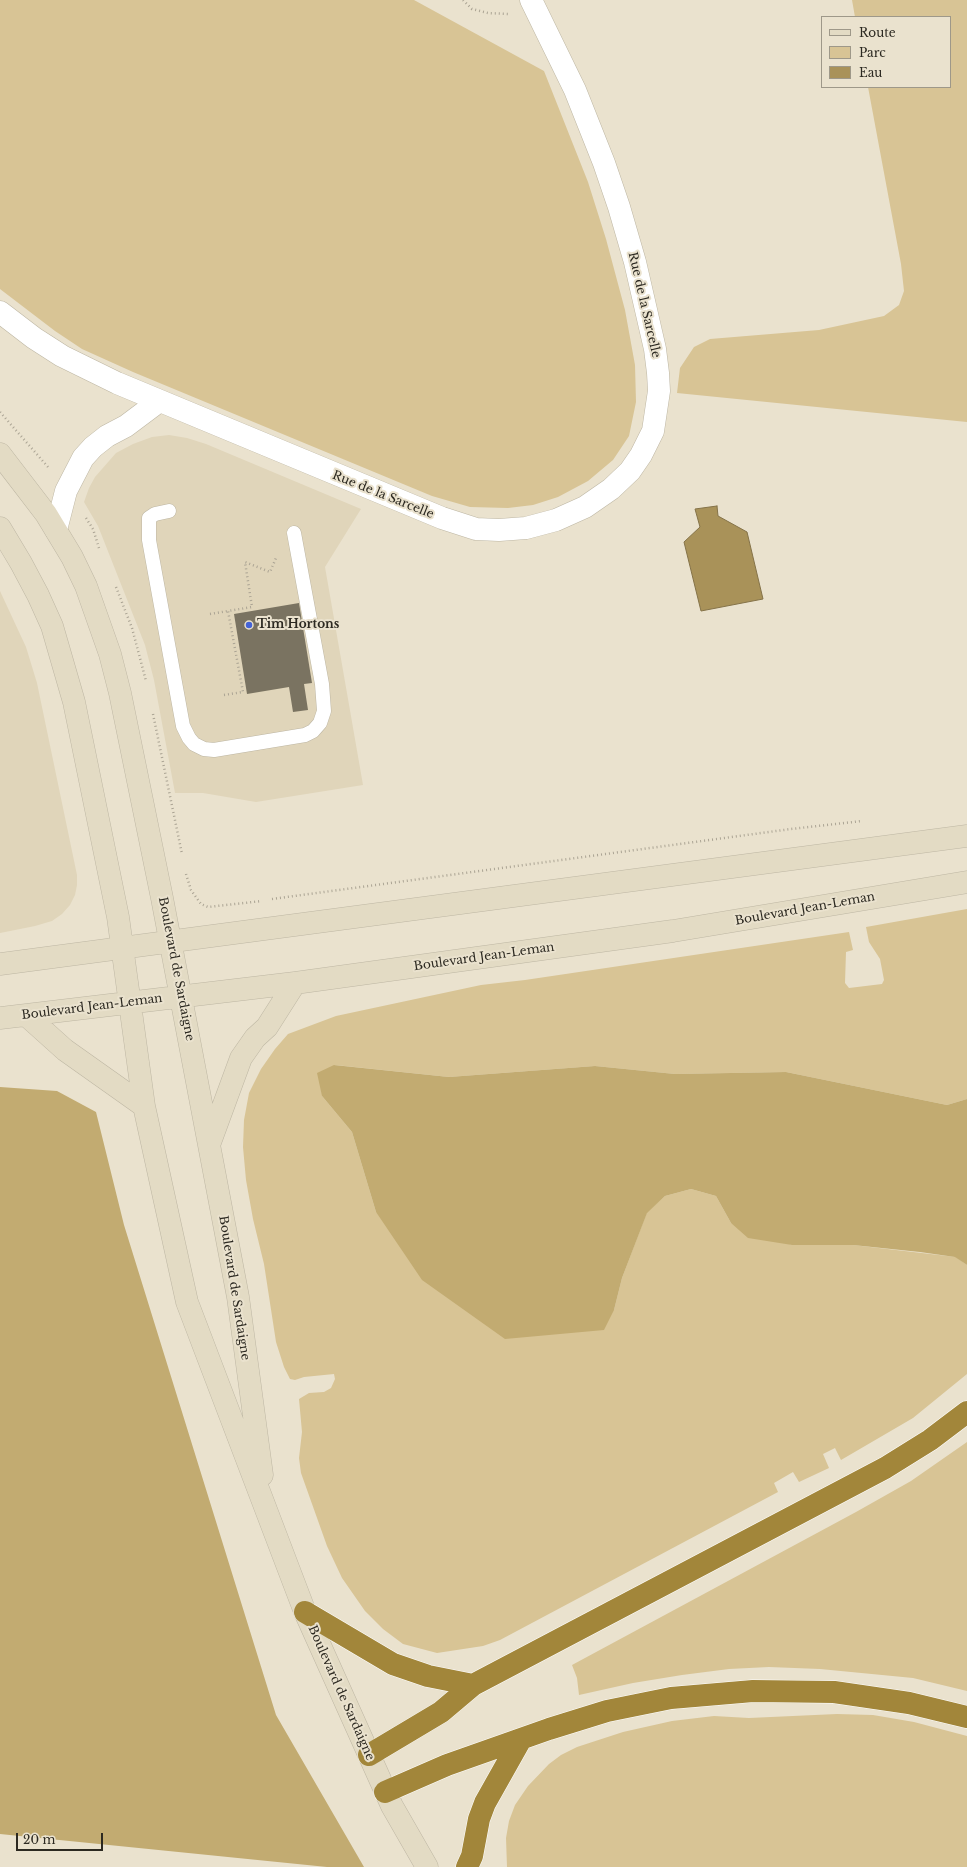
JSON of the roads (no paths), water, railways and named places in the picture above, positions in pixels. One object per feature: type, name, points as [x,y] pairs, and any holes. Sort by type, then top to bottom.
[{"type":"highway","points":[[369,1754],[442,1712],[474,1685],[885,1468],[930,1440],[967,1412]]},
{"type":"highway","points":[[305,1612],[393,1664],[428,1676],[474,1685]]},
{"type":"highway","points":[[385,1792],[447,1765],[582,1718],[636,1704],[671,1698],[753,1691],[834,1692],[874,1697],[967,1717]]},
{"type":"highway","points":[[467,1867],[472,1856],[479,1819],[486,1803],[521,1739]]},
{"type":"street","name":"Rue de la Sarcelle","points":[[0,312],[34,338],[62,356],[158,402],[420,510],[476,529],[499,530],[526,528],[556,520],[586,507],[611,489],[630,471],[641,455],[653,431],[658,391],[655,349],[635,262],[604,163],[575,90],[531,0]]},
{"type":"street","points":[[56,530],[66,490],[83,458],[93,447],[107,436],[126,426],[158,402]]},
{"type":"street","name":"Boulevard de Sardaigne","points":[[0,454],[25,485],[56,530],[86,586],[110,654],[126,723],[171,942],[238,1297],[268,1514]]},
{"type":"street","name":"Boulevard de Sardaigne","points":[[0,528],[21,562],[52,626],[62,656],[74,702],[115,904],[144,1106],[187,1302],[305,1612],[385,1792],[400,1822],[427,1867]]},
{"type":"street","points":[[0,964],[967,836]]},
{"type":"street","name":"Boulevard Jean-Leman","points":[[0,1018],[295,983],[673,931],[967,882]]},
{"type":"street","points":[[209,1146],[241,1058],[255,1038],[267,1026],[295,983]]},
{"type":"street","points":[[26,1015],[65,1050],[144,1106]]},
{"type":"lane","points":[[169,511],[155,514],[149,518],[149,540],[183,726],[194,744],[214,750],[305,735],[313,732],[320,723],[324,711],[322,684],[294,533]]},
{"type":"water","points":[[717,506],[718,516],[747,532],[763,599],[701,611],[684,542],[700,527],[695,509]]},
{"type":"place","name":"Tim Hortons","points":[[249,625]]}]
